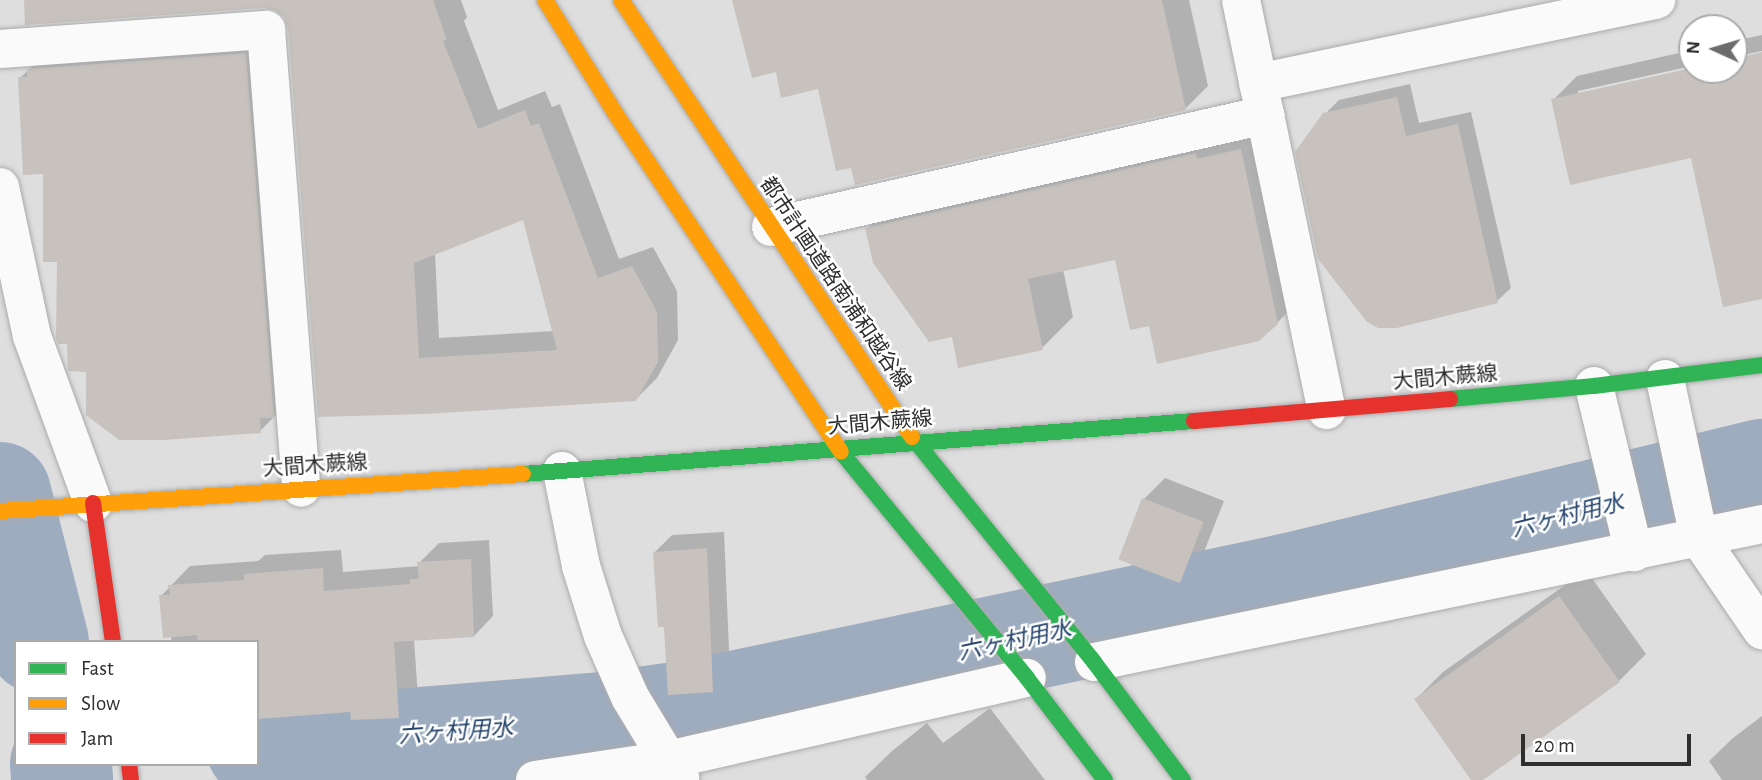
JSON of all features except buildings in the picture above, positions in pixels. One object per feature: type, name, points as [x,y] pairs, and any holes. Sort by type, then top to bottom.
[{"type":"street","points":[[545,0],[615,113],[837,447],[1027,678],[1105,780]]},
{"type":"street","name":"都市計画道路南浦和越谷線","points":[[621,0],[915,441],[1094,662],[1184,780]]},
{"type":"street","points":[[1241,0],[1327,410]]},
{"type":"street","points":[[771,227],[1656,0]]},
{"type":"street","points":[[0,49],[266,30],[301,488]]},
{"type":"street","points":[[0,187],[32,336],[93,503],[113,640]]},
{"type":"street","name":"大間木蕨線","points":[[0,511],[562,471],[1327,410],[1665,379],[1762,365]]},
{"type":"street","points":[[1665,379],[1699,538],[1762,630]]},
{"type":"street","points":[[1594,386],[1634,552]]},
{"type":"street","points":[[562,471],[585,578],[603,636],[630,697],[668,760]]},
{"type":"street","points":[[1094,662],[1762,524]]},
{"type":"street","points":[[535,780],[668,760],[1027,678]]},
{"type":"waterway","name":"六ヶ村用水","points":[[259,747],[384,741],[604,723],[697,710],[1290,584],[1762,470]]},
{"type":"waterway","points":[[0,493],[37,640]]},
{"type":"waterway","points":[[61,766],[62,780]]},
{"type":"traffic: fast","points":[[1450,399],[1594,386],[1762,365]]},
{"type":"traffic: fast","points":[[523,474],[1194,421]]},
{"type":"traffic: fast","points":[[912,437],[1094,662],[1183,780]]},
{"type":"traffic: fast","points":[[841,452],[1027,678],[1105,780]]},
{"type":"traffic: slow","points":[[545,0],[615,113],[841,452]]},
{"type":"traffic: slow","points":[[621,0],[912,437]]},
{"type":"traffic: slow","points":[[0,511],[523,474]]},
{"type":"traffic: jam","points":[[1194,421],[1450,399]]},
{"type":"traffic: jam","points":[[93,503],[113,640]]},
{"type":"traffic: jam","points":[[129,766],[131,780]]}]
